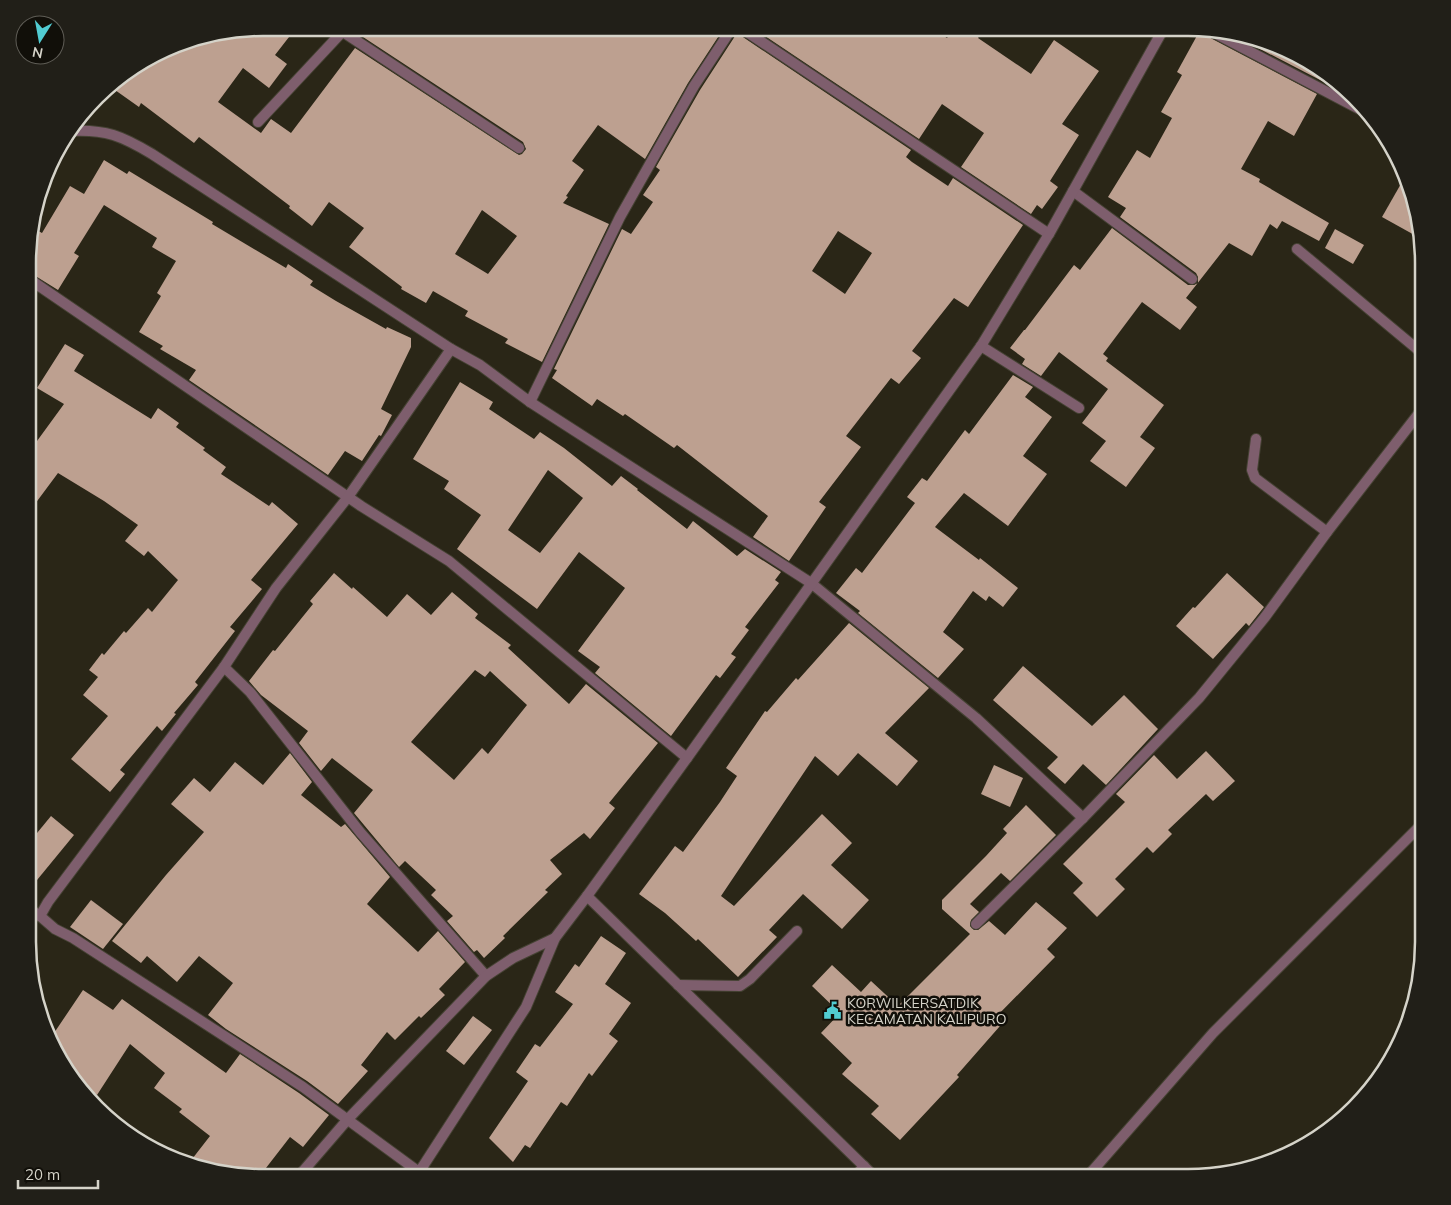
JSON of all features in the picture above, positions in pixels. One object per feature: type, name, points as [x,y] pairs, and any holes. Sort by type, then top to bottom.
[{"type":"street","points":[[258,122],[334,36]]},
{"type":"street","points":[[350,36],[518,148]]},
{"type":"street","points":[[530,402],[620,217],[694,86],[727,36]]},
{"type":"street","points":[[752,36],[1049,234]]},
{"type":"street","points":[[421,1169],[526,1008],[555,938],[687,758],[981,346],[1049,234],[1160,36]]},
{"type":"street","points":[[1228,40],[1348,103]]},
{"type":"street","points":[[79,131],[108,133],[136,144],[480,365],[530,402],[811,583],[976,718],[1083,818]]},
{"type":"street","points":[[1073,191],[1192,279]]},
{"type":"street","points":[[1297,249],[1415,347]]},
{"type":"street","points":[[36,283],[361,506],[449,561],[687,758]]},
{"type":"street","points":[[981,346],[1079,408]]},
{"type":"street","points":[[40,916],[48,902],[224,667],[276,588],[348,497],[454,350]]},
{"type":"street","points":[[976,924],[1083,818],[1199,698],[1265,617],[1326,532],[1415,418]]},
{"type":"street","points":[[1256,439],[1252,470],[1256,478],[1326,532]]},
{"type":"street","points":[[224,667],[250,692],[360,832],[486,976]]},
{"type":"street","points":[[1095,1169],[1212,1033],[1415,831]]},
{"type":"street","points":[[587,896],[867,1169]]},
{"type":"street","points":[[36,913],[55,929],[73,938],[294,1082],[348,1119],[410,1169]]},
{"type":"street","points":[[678,985],[740,986],[750,979],[797,931]]},
{"type":"street","points":[[305,1169],[348,1119],[486,976],[512,958],[555,938]]},
{"type":"building","points":[[290,36],[275,55],[287,64],[269,88],[243,68],[218,102],[261,133],[271,119],[291,133],[355,48],[519,155],[526,149],[523,142],[363,37],[719,36],[688,83],[645,159],[598,125],[572,161],[584,170],[563,203],[609,224],[542,362],[505,343],[508,339],[465,316],[468,311],[433,291],[426,303],[401,289],[402,287],[349,247],[364,228],[329,202],[312,226],[289,208],[290,206],[199,137],[194,143],[141,103],[139,107],[115,90],[137,74],[176,53],[204,44],[233,38]],"holes":[[[482,210],[517,236],[488,274],[455,254]]]},
{"type":"building","points":[[735,36],[741,36],[911,150],[906,157],[912,162],[948,186],[953,178],[1023,225],[968,307],[954,298],[912,351],[921,358],[899,384],[891,378],[846,436],[861,447],[819,502],[826,507],[789,561],[753,537],[768,516],[677,445],[674,448],[625,414],[623,416],[597,399],[592,406],[552,378],[557,370],[554,369],[622,229],[631,234],[653,202],[643,195],[660,170],[656,167],[700,90]],"holes":[[[838,231],[872,253],[845,294],[812,271]]]},
{"type":"building","points":[[765,36],[944,36],[947,38],[948,36],[979,36],[978,38],[1031,74],[1054,40],[1099,71],[1062,124],[1079,135],[1050,181],[1058,187],[1042,209],[1037,205],[1031,214],[961,167],[984,133],[942,104],[919,139]]},
{"type":"building","points":[[1196,37],[1209,37],[1317,94],[1294,136],[1268,121],[1241,169],[1260,179],[1259,182],[1329,223],[1319,241],[1282,221],[1277,229],[1270,224],[1252,256],[1229,243],[1198,283],[1196,273],[1120,217],[1126,208],[1108,197],[1137,150],[1150,158],[1172,118],[1161,112],[1182,75],[1177,72]]},
{"type":"building","points":[[1255,46],[1275,53],[1314,74],[1324,82]]},
{"type":"building","points":[[104,160],[127,174],[129,171],[286,268],[288,264],[313,281],[310,285],[336,301],[386,329],[387,327],[411,338],[411,347],[381,409],[392,415],[381,436],[379,435],[362,461],[345,451],[328,475],[189,380],[196,370],[160,349],[163,346],[139,332],[161,296],[157,293],[176,261],[152,247],[157,238],[104,205],[74,253],[79,256],[58,290],[36,276],[38,231],[42,233],[70,186],[84,194]]},
{"type":"building","points":[[1401,184],[1413,234],[1382,217]]},
{"type":"building","points":[[1112,228],[1188,285],[1198,283],[1186,298],[1197,307],[1180,330],[1142,302],[1103,354],[1108,358],[1106,361],[1164,405],[1140,437],[1155,448],[1126,487],[1090,461],[1106,441],[1082,423],[1108,389],[1059,352],[1041,376],[1022,364],[1025,359],[1010,348],[1074,265],[1080,270]]},
{"type":"building","points":[[1335,229],[1364,245],[1353,264],[1325,248]]},
{"type":"building","points":[[65,344],[84,355],[74,371],[151,419],[158,408],[179,423],[176,427],[205,448],[203,450],[226,467],[221,474],[269,506],[272,502],[298,524],[251,580],[262,589],[230,627],[235,631],[195,682],[198,685],[174,713],[176,714],[162,731],[157,726],[120,770],[125,774],[110,792],[71,759],[108,716],[83,695],[98,677],[89,670],[102,653],[104,655],[124,631],[126,633],[148,608],[152,612],[178,580],[148,551],[144,556],[125,541],[138,525],[104,501],[58,473],[36,503],[36,442],[64,404],[37,388]]},
{"type":"building","points":[[1013,375],[1033,387],[1025,397],[1052,417],[1023,456],[1047,474],[1008,526],[964,493],[935,527],[979,560],[980,558],[1018,588],[1003,607],[989,596],[986,601],[973,591],[943,632],[964,649],[938,678],[858,613],[860,611],[836,593],[856,568],[862,573],[915,503],[907,497],[922,478],[927,481],[965,430],[969,434]]},
{"type":"building","points":[[460,382],[493,402],[489,409],[534,439],[540,432],[564,448],[612,486],[621,476],[687,529],[693,521],[737,556],[745,549],[781,572],[775,580],[779,583],[745,627],[749,630],[731,654],[736,657],[720,678],[716,675],[671,736],[595,673],[600,667],[578,651],[625,588],[579,552],[537,609],[457,549],[481,515],[444,489],[449,481],[413,459]],"holes":[[[548,470],[583,498],[540,553],[508,530]]]},
{"type":"building","points":[[334,573],[387,617],[407,594],[431,615],[452,592],[478,614],[475,618],[511,645],[508,648],[569,704],[586,684],[658,743],[609,803],[615,808],[590,839],[584,833],[550,860],[562,874],[545,890],[548,892],[503,936],[505,938],[484,958],[477,950],[474,952],[447,921],[453,916],[431,895],[436,890],[405,861],[399,867],[354,813],[373,790],[332,758],[321,771],[299,743],[308,731],[261,695],[249,681],[313,604],[310,601]],"holes":[[[475,670],[485,677],[490,671],[527,705],[488,754],[482,748],[454,780],[411,742]]]},
{"type":"building","points":[[1227,573],[1264,607],[1249,626],[1246,623],[1213,659],[1176,626]]},
{"type":"building","points":[[849,623],[929,688],[885,733],[918,761],[897,786],[858,753],[838,776],[815,756],[721,896],[734,906],[822,814],[852,843],[831,865],[869,900],[842,929],[803,894],[769,930],[777,937],[738,977],[698,939],[696,941],[665,913],[639,894],[675,846],[683,852],[720,802],[737,776],[726,768],[765,711],[767,712],[796,678],[798,680]]},
{"type":"building","points":[[1023,666],[1092,726],[1124,695],[1158,729],[1106,785],[1083,764],[1065,784],[1047,768],[1058,757],[993,700]]},
{"type":"building","points":[[1206,751],[1235,781],[1213,801],[1206,794],[1168,830],[1172,834],[1153,853],[1147,847],[1115,879],[1125,889],[1097,917],[1073,893],[1083,883],[1063,864],[1125,802],[1116,794],[1154,755],[1177,779]]},
{"type":"building","points":[[290,753],[312,782],[301,795],[341,827],[345,824],[390,877],[367,904],[418,952],[438,931],[465,962],[439,989],[445,995],[421,1018],[419,1016],[395,1040],[387,1032],[361,1065],[368,1071],[338,1104],[208,1015],[233,983],[199,956],[177,982],[147,956],[141,963],[112,941],[204,832],[171,804],[194,778],[210,792],[235,762],[263,785]]},
{"type":"building","points":[[994,765],[1023,778],[1010,807],[981,794]]},
{"type":"building","points":[[1026,805],[1056,835],[1010,881],[1001,873],[970,904],[979,912],[971,920],[970,926],[974,930],[978,930],[989,921],[1005,935],[1036,902],[1067,928],[1047,949],[1055,957],[993,1020],[1000,1026],[957,1075],[959,1077],[900,1140],[871,1114],[879,1106],[842,1074],[852,1063],[821,1033],[840,1013],[812,986],[832,965],[861,992],[871,981],[898,1006],[970,934],[942,909],[942,900],[1007,833],[1003,829]]},
{"type":"building","points":[[51,816],[74,835],[36,881],[36,834]]},
{"type":"building","points":[[91,900],[123,924],[103,949],[70,927]]},
{"type":"building","points":[[601,936],[626,953],[605,984],[631,1003],[609,1034],[618,1041],[592,1076],[589,1073],[567,1106],[561,1102],[530,1148],[525,1145],[513,1162],[489,1138],[528,1081],[516,1072],[535,1044],[540,1047],[573,1004],[555,992],[575,964],[579,967]]},
{"type":"building","points":[[83,990],[113,1010],[122,999],[226,1073],[240,1054],[329,1115],[303,1147],[290,1137],[265,1169],[233,1167],[193,1158],[210,1136],[179,1112],[182,1109],[154,1088],[165,1073],[130,1044],[97,1095],[91,1091],[74,1068],[55,1032]]},
{"type":"building","points":[[473,1016],[492,1030],[464,1065],[446,1051]]},
{"type":"place","name":"KORWILKERSATDIK KECAMATAN KALIPURO","points":[[833,1011]]}]
